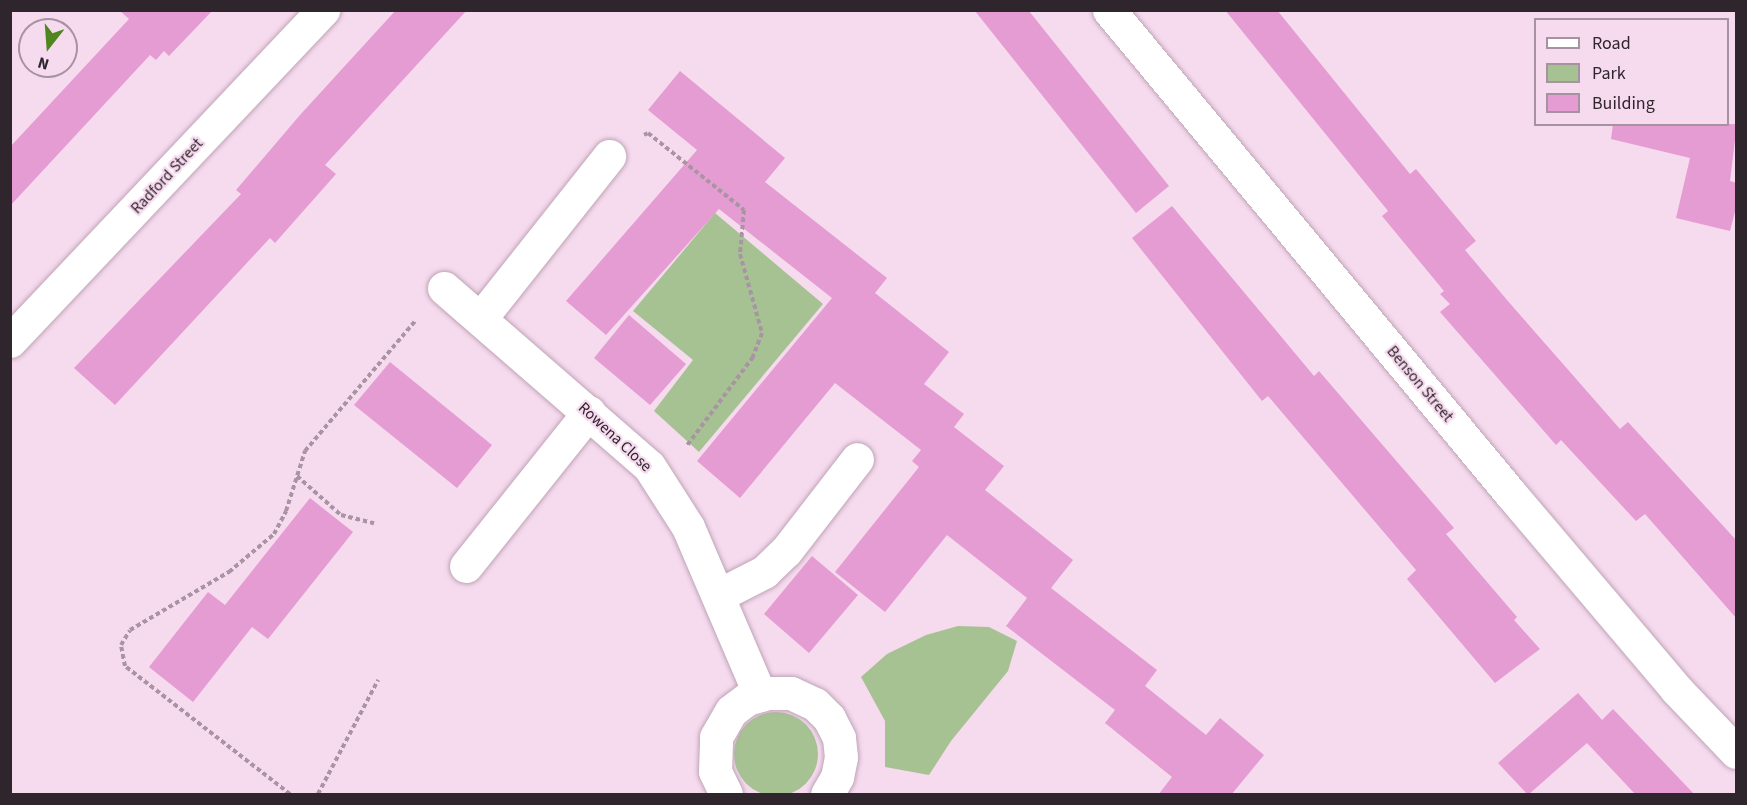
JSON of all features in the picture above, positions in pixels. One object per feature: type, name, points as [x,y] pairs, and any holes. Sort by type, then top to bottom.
[{"type":"street","name":"Radford Street","points":[[10,340],[323,10]]},
{"type":"street","name":"Benson Street","points":[[1109,10],[1510,493],[1676,689],[1737,752]]},
{"type":"street","points":[[480,319],[609,156]]},
{"type":"street","name":"Rowena Close","points":[[444,288],[589,412],[648,466],[688,526],[760,695]]},
{"type":"street","points":[[466,566],[589,412]]},
{"type":"street","points":[[719,595],[764,572],[786,551],[857,459]]},
{"type":"street","points":[[720,792],[715,771],[716,737],[731,711],[760,695],[790,693],[815,704],[829,718],[838,738],[841,757],[831,793]]},
{"type":"path","points":[[609,156],[648,133],[744,210],[740,254],[762,333],[753,357],[687,445],[665,491]]},
{"type":"path","points":[[290,795],[125,666],[121,645],[130,630],[257,552],[274,534],[286,511],[305,451],[444,288]]},
{"type":"path","points":[[297,476],[341,514],[374,523]]},
{"type":"path","points":[[318,795],[378,680]]},
{"type":"green space","points":[[715,213],[823,304],[699,452],[654,411],[693,360],[633,311]]},
{"type":"green space","points":[[958,626],[989,627],[1017,641],[1008,671],[951,741],[929,775],[885,767],[885,721],[861,677],[887,654],[926,635]]},
{"type":"green space","points":[[776,712],[799,719],[811,731],[818,754],[811,777],[799,789],[776,796],[753,789],[741,777],[734,754],[741,731],[753,719]]},
{"type":"building","points":[[119,10],[213,10],[169,56],[164,51],[156,60],[150,55],[10,206],[10,147],[74,78],[78,78],[78,74],[129,19]]},
{"type":"building","points":[[396,10],[467,10],[325,165],[336,174],[275,243],[270,238],[115,405],[74,368],[241,194],[236,190],[300,115]]},
{"type":"building","points":[[1225,10],[1277,10],[1410,174],[1416,169],[1476,241],[1465,250],[1507,300],[1620,429],[1628,422],[1737,541],[1737,619],[1645,514],[1636,521],[1561,440],[1556,445],[1440,312],[1450,304],[1440,294],[1444,291],[1382,216],[1388,211]]},
{"type":"building","points":[[975,11],[1029,11],[1169,186],[1136,213]]},
{"type":"building","points":[[680,71],[785,158],[765,182],[887,278],[875,293],[949,352],[924,384],[964,414],[954,427],[1004,466],[985,490],[1073,560],[1051,588],[1157,670],[1145,686],[1206,735],[1220,718],[1264,755],[1231,795],[1158,795],[1172,777],[1105,723],[1115,710],[1006,626],[1027,598],[947,535],[885,612],[835,572],[919,467],[912,461],[921,450],[835,383],[740,498],[697,461],[832,298],[719,209],[606,335],[566,301],[697,150],[648,110]]},
{"type":"building","points":[[1729,124],[1737,124],[1730,181],[1737,183],[1737,204],[1730,231],[1676,218],[1690,158],[1611,139],[1613,126],[1729,126]]},
{"type":"building","points":[[1172,206],[1314,376],[1319,371],[1454,528],[1446,534],[1517,617],[1514,620],[1540,649],[1495,683],[1407,579],[1416,570],[1268,396],[1262,401],[1132,238]]},
{"type":"building","points":[[629,315],[686,364],[650,405],[594,358]]},
{"type":"building","points":[[390,362],[492,445],[457,488],[354,405]]},
{"type":"building","points":[[310,498],[353,532],[268,639],[252,627],[193,702],[149,667],[208,592],[225,605]]},
{"type":"building","points":[[812,556],[858,595],[809,653],[764,614]]},
{"type":"building","points":[[1578,693],[1602,720],[1613,709],[1695,795],[1636,795],[1587,743],[1528,795],[1498,763]]}]
